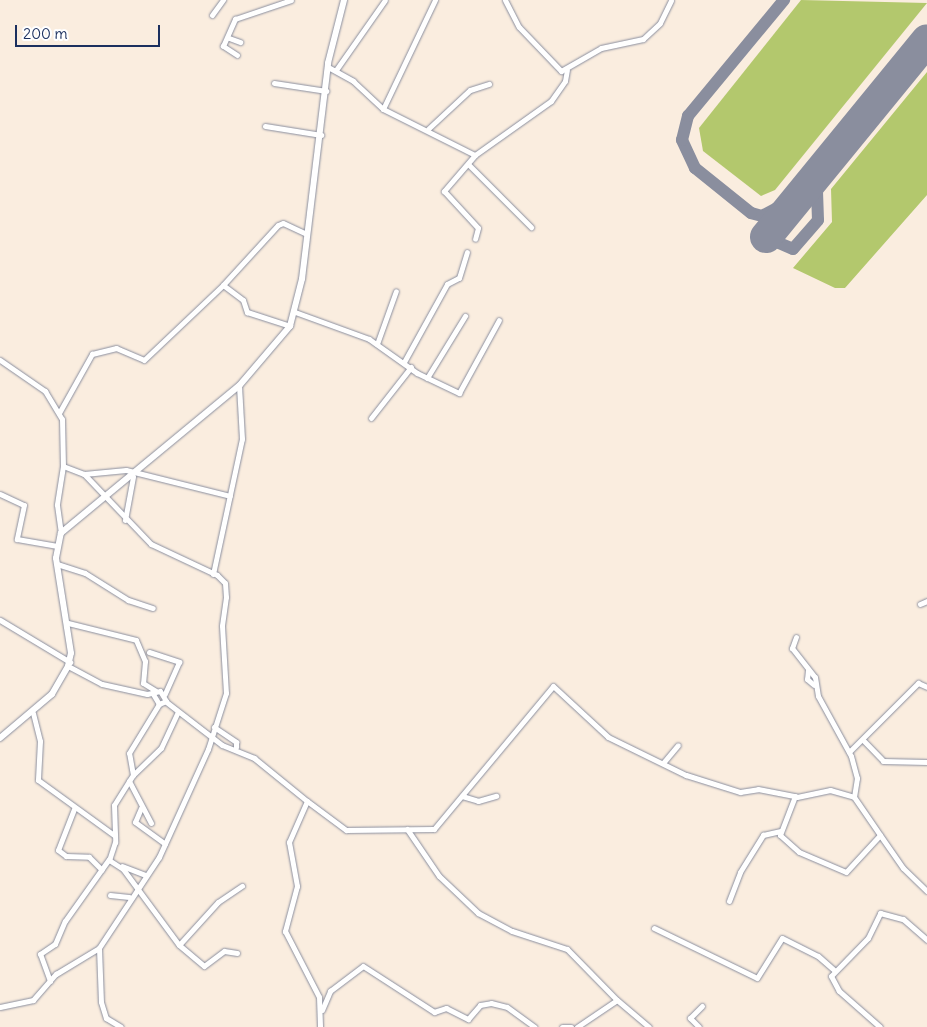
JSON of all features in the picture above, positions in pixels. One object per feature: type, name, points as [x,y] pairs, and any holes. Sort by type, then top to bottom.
[{"type":"street","points":[[212,15],[223,0]]},
{"type":"street","points":[[237,55],[223,46],[229,38],[238,16],[291,0]]},
{"type":"street","points":[[61,533],[106,496],[135,476],[239,386],[290,326],[294,312],[322,135],[328,67],[344,0]]},
{"type":"street","points":[[336,70],[385,0]]},
{"type":"street","points":[[383,109],[435,0]]},
{"type":"street","points":[[505,0],[519,27],[551,64],[567,70]]},
{"type":"street","points":[[475,239],[478,228],[444,191],[469,165],[475,155],[551,101],[565,81],[567,70],[601,48],[643,39],[663,20],[670,0]]},
{"type":"street","points":[[229,38],[240,42]]},
{"type":"street","points":[[328,67],[336,70],[383,109],[428,129],[475,155]]},
{"type":"street","points":[[274,83],[326,91]]},
{"type":"street","points":[[428,129],[470,90],[489,84]]},
{"type":"street","points":[[265,126],[322,135]]},
{"type":"street","points":[[469,165],[531,227]]},
{"type":"street","points":[[59,413],[92,354],[116,348],[144,360],[223,285],[278,225],[283,223],[306,234]]},
{"type":"street","points":[[404,362],[447,284],[459,278],[467,252]]},
{"type":"street","points":[[223,285],[242,300],[247,312],[290,326]]},
{"type":"street","points":[[376,344],[396,291]]},
{"type":"street","points":[[294,312],[376,344],[427,378],[459,393],[499,320]]},
{"type":"street","points":[[427,378],[465,316]]},
{"type":"street","points":[[0,360],[40,386],[59,413],[63,466],[56,504],[61,533],[57,546],[57,564],[68,623],[69,664],[52,694],[33,713],[0,738]]},
{"type":"street","points":[[371,418],[411,367]]},
{"type":"street","points":[[213,574],[243,428],[239,386]]},
{"type":"street","points":[[0,1008],[33,1000],[50,982],[99,948],[129,897],[146,875],[165,844],[212,735],[226,693],[222,626],[226,597],[225,583],[213,574],[151,544],[125,520],[106,496],[84,474],[63,466]]},
{"type":"street","points":[[84,474],[105,469],[230,496]]},
{"type":"street","points":[[125,520],[135,476]]},
{"type":"street","points":[[0,494],[24,505],[16,539],[57,546]]},
{"type":"street","points":[[57,564],[85,573],[128,600],[153,608]]},
{"type":"street","points":[[920,604],[927,601]]},
{"type":"street","points":[[0,620],[102,684],[165,694]]},
{"type":"street","points":[[68,623],[122,634],[136,640],[144,658],[143,683],[154,693],[159,704]]},
{"type":"street","points":[[796,637],[792,648],[808,670],[807,679],[814,685],[849,752],[857,778],[854,797]]},
{"type":"street","points":[[140,648],[149,652],[169,655],[180,664],[165,694],[166,701],[178,712],[212,735],[222,745],[236,747],[346,830],[434,829],[553,686],[608,736],[663,763],[740,792],[758,789],[796,798],[830,790],[854,797],[903,868],[927,891]]},
{"type":"street","points":[[144,658],[149,652]]},
{"type":"street","points":[[849,752],[918,683],[927,687]]},
{"type":"street","points":[[133,775],[129,753],[159,704],[166,701]]},
{"type":"street","points":[[50,982],[40,954],[55,944],[65,921],[109,859],[115,836],[114,805],[133,775],[161,748],[178,712]]},
{"type":"street","points":[[33,713],[40,741],[36,776],[74,809],[115,836]]},
{"type":"street","points":[[214,727],[236,742],[236,747]]},
{"type":"street","points":[[863,740],[883,761],[927,762]]},
{"type":"street","points":[[663,763],[678,745]]},
{"type":"street","points":[[129,781],[141,808],[152,818],[151,823]]},
{"type":"street","points":[[462,796],[478,801],[496,796]]},
{"type":"street","points":[[796,798],[781,831],[786,844],[846,872],[880,835]]},
{"type":"street","points":[[307,801],[289,842],[297,886],[285,931],[322,1010]]},
{"type":"street","points":[[141,808],[135,822],[165,844]]},
{"type":"street","points":[[74,809],[58,850],[66,856],[89,857],[102,870]]},
{"type":"street","points":[[407,829],[439,876],[478,913],[512,931],[567,949],[617,1000],[649,1027]]},
{"type":"street","points":[[728,901],[740,872],[763,835],[781,831]]},
{"type":"street","points":[[109,859],[119,866],[146,875]]},
{"type":"street","points":[[119,866],[179,945],[204,966],[224,951],[237,953]]},
{"type":"street","points":[[179,945],[221,900],[242,886]]},
{"type":"street","points":[[110,895],[129,897]]},
{"type":"street","points":[[880,1027],[834,985],[834,970],[868,938],[880,913],[903,919],[927,940]]},
{"type":"street","points":[[654,928],[757,978],[782,938],[818,956],[834,970]]},
{"type":"street","points":[[99,948],[101,1002],[106,1018],[121,1027]]},
{"type":"street","points":[[320,1027],[322,1010],[330,991],[363,966],[430,1010],[446,1008],[468,1019],[480,1005],[490,1002],[507,1007],[525,1026],[535,1027]]},
{"type":"street","points":[[577,1027],[617,1000]]},
{"type":"street","points":[[699,1027],[690,1018],[702,1006]]},
{"type":"street","points":[[562,1027],[571,1027]]},
{"type":"green space","points":[[801,0],[927,3],[775,190],[761,196],[703,151],[699,128]]},
{"type":"green space","points":[[927,72],[927,195],[845,288],[835,288],[793,268],[832,222],[831,189]]},
{"type":"taxiway","points":[[777,208],[762,216],[751,213],[695,168],[682,140],[688,116],[784,0]]},
{"type":"taxiway","points":[[800,196],[777,208],[770,225],[779,243],[793,249],[818,220],[817,182],[822,169]]},
{"type":"runway","points":[[766,237],[927,40]]}]
